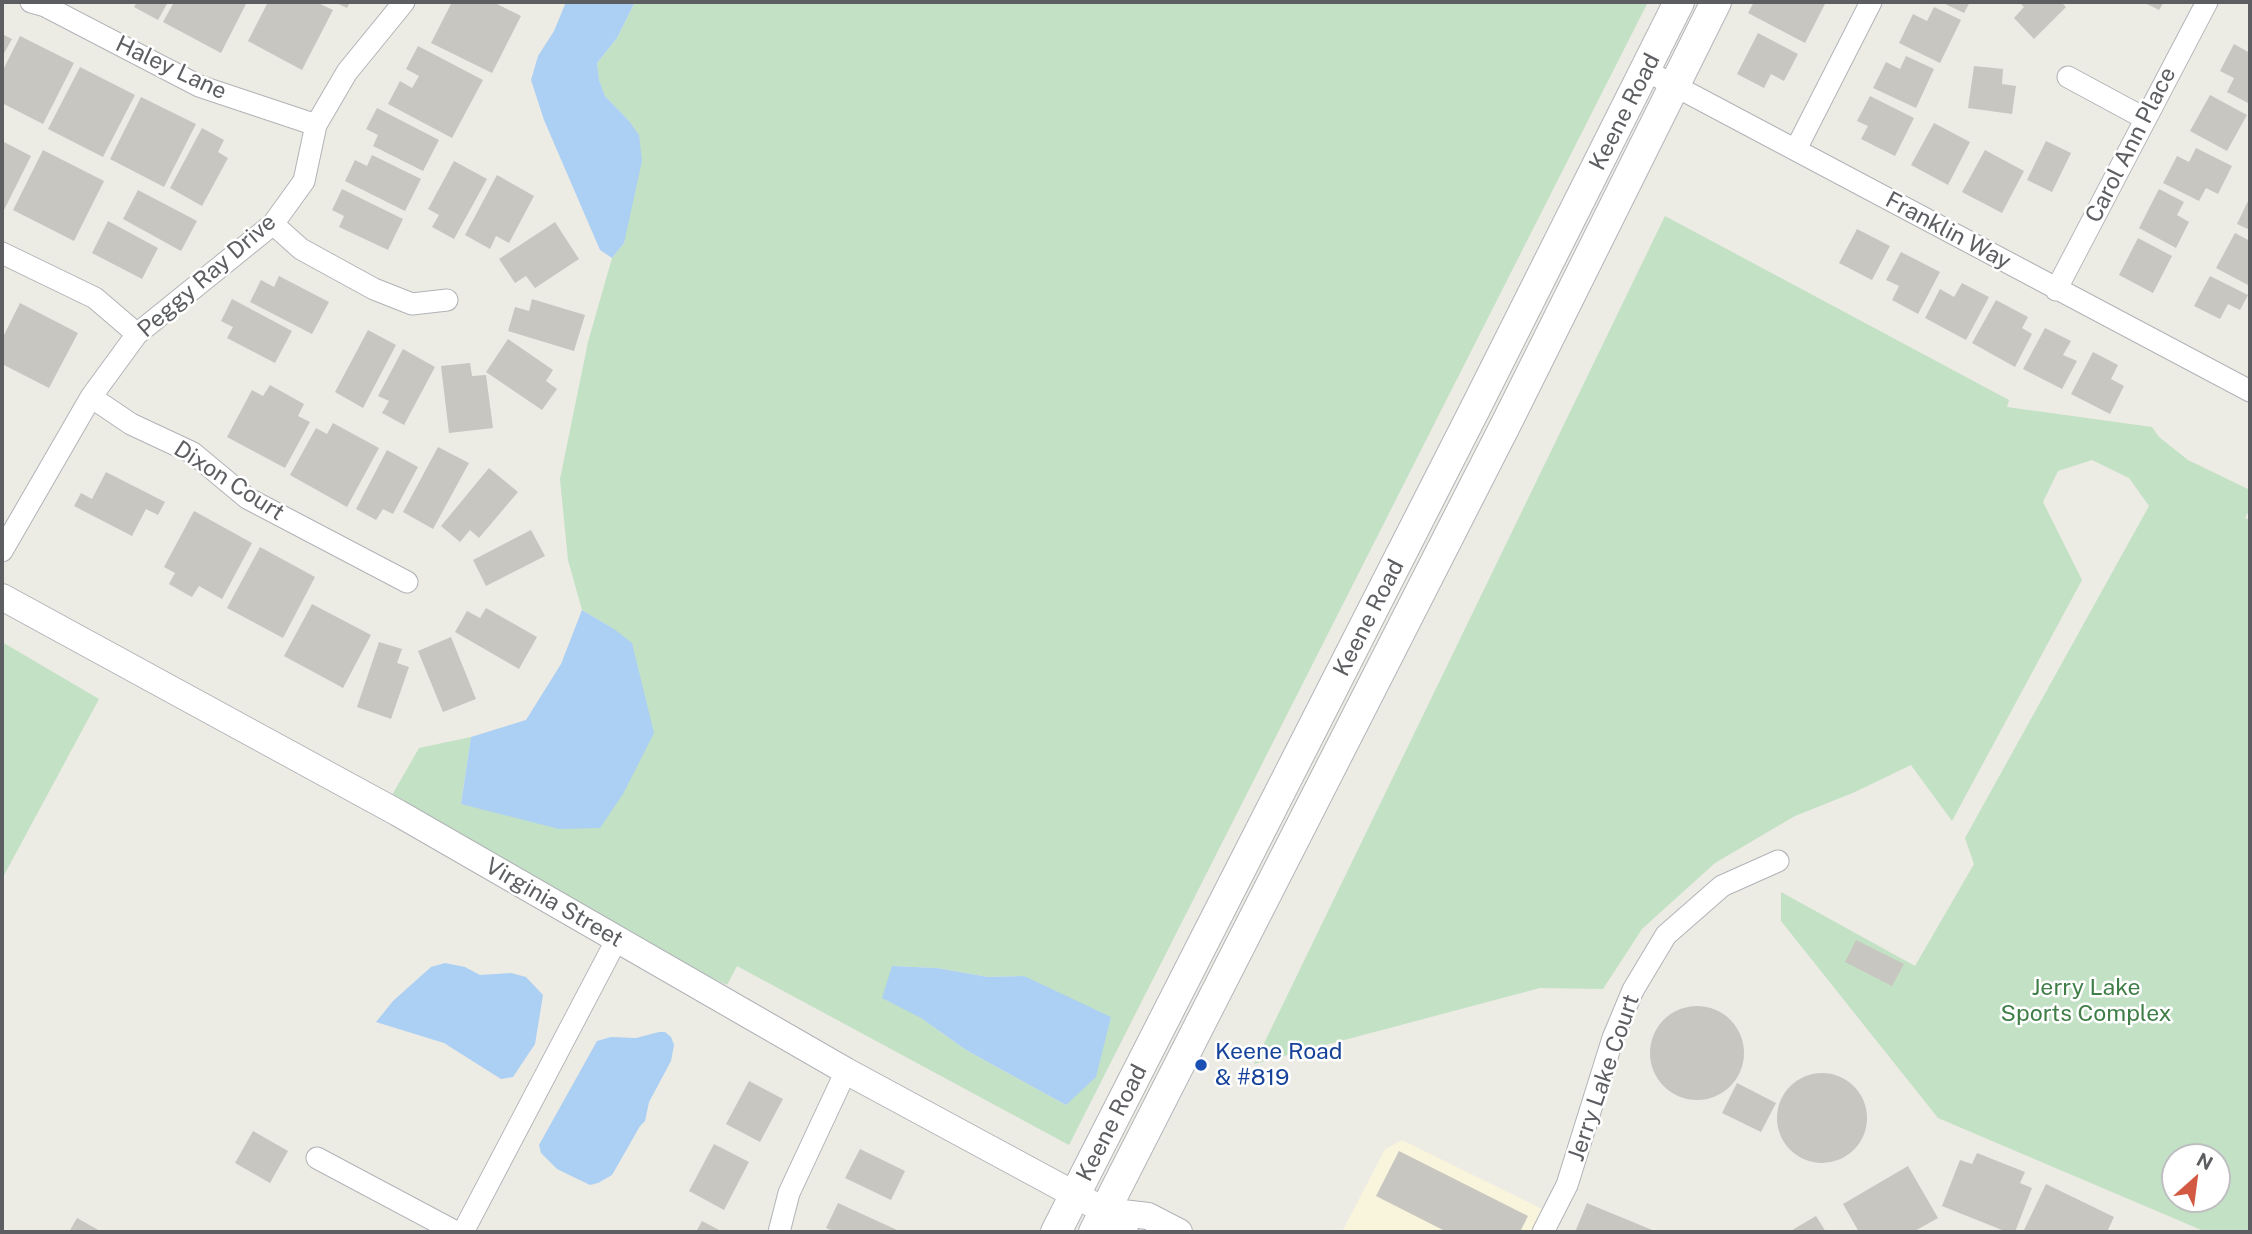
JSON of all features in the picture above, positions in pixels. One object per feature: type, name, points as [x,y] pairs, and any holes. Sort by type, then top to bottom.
[{"type":"main road","name":"Keene Road","points":[[1056,1232],[1405,548],[1679,2]]},
{"type":"main road","name":"Keene Road","points":[[1099,1221],[1508,421],[1716,2]]},
{"type":"street","name":"Haley Lane","points":[[31,2],[45,6],[199,86],[316,125]]},
{"type":"street","name":"Peggy Ray Drive","points":[[2,551],[91,397],[137,334],[273,224],[304,181],[316,125],[347,72],[404,2]]},
{"type":"street","points":[[1796,149],[1871,2]]},
{"type":"street","name":"Carol Ann Place","points":[[2056,290],[2207,2]]},
{"type":"street","name":"Franklin Way","points":[[1646,70],[2250,391]]},
{"type":"street","points":[[2068,77],[2144,118]]},
{"type":"street","points":[[273,224],[301,249],[373,289],[412,304],[447,300]]},
{"type":"street","points":[[2,253],[95,298],[137,334]]},
{"type":"street","name":"Dixon Court","points":[[91,397],[131,424],[193,453],[247,498],[407,582]]},
{"type":"street","name":"Virginia Street","points":[[2,597],[398,813],[846,1071],[1076,1195],[1099,1221]]},
{"type":"street","name":"Jerry Lake Court","points":[[1543,1232],[1567,1185],[1613,1038],[1633,990],[1666,935],[1722,887],[1778,861]]},
{"type":"street","points":[[463,1232],[617,939]]},
{"type":"street","points":[[779,1232],[789,1193],[846,1071]]},
{"type":"street","points":[[317,1158],[456,1232]]},
{"type":"street","points":[[1099,1221],[1148,1216],[1179,1232]]},
{"type":"street","points":[[1099,1221],[1125,1232]]},
{"type":"shaded area","points":[[1402,1140],[1544,1210],[1533,1232],[1342,1232],[1385,1149]]},
{"type":"green space","points":[[635,2],[1648,2],[1069,1145],[737,966],[727,985],[678,962],[391,797],[419,748],[471,737],[461,804],[494,811],[614,629],[582,610],[568,560],[560,479],[588,342],[612,258],[624,243],[629,121],[605,96],[597,63],[617,38]],"holes":[[[892,966],[937,968],[988,977],[1024,976],[1066,1105],[966,1050],[921,1018]]]},
{"type":"green space","name":"Jerry Lake Sports Complex","points":[[1665,216],[2009,400],[2007,407],[2152,427],[2159,437],[2188,460],[2250,490],[2250,509],[2245,518],[2250,520],[2250,1232],[2206,1232],[2161,1213],[2231,1213],[2231,1143],[2161,1143],[2161,1213],[1938,1118],[1781,921],[1781,892],[1915,966],[1974,864],[1965,838],[2149,506],[2129,478],[2092,460],[2058,471],[2043,502],[2082,580],[1952,821],[1911,765],[1855,792],[1795,816],[1715,863],[1642,929],[1603,989],[1540,988],[1254,1064]]},
{"type":"green space","points":[[2,642],[99,699],[2,879]]},
{"type":"water","points":[[566,2],[635,2],[617,38],[597,63],[605,96],[639,135],[642,161],[624,243],[612,258],[600,250],[544,120],[531,80],[538,56],[554,31]]},
{"type":"water","points":[[582,610],[632,643],[654,733],[623,794],[600,828],[559,829],[461,804],[471,737],[526,720],[561,664]]},
{"type":"water","points":[[445,963],[465,967],[480,975],[511,973],[526,977],[543,995],[535,1044],[513,1077],[501,1079],[444,1043],[376,1022],[393,1001],[431,967]]},
{"type":"water","points":[[892,966],[937,968],[988,977],[1024,976],[1111,1017],[1096,1077],[1066,1105],[966,1050],[921,1018],[882,998]]},
{"type":"water","points":[[665,1032],[671,1037],[674,1045],[671,1061],[649,1102],[645,1121],[612,1175],[590,1185],[557,1169],[541,1153],[539,1145],[597,1041],[611,1037],[636,1038]]},
{"type":"building","points":[[137,2],[168,2],[158,20],[134,7]]},
{"type":"building","points":[[174,2],[247,2],[221,53],[163,22]]},
{"type":"building","points":[[268,2],[316,2],[333,10],[302,70],[248,41]]},
{"type":"building","points":[[334,2],[350,2],[347,8]]},
{"type":"building","points":[[452,2],[493,2],[521,16],[492,73],[431,43]]},
{"type":"building","points":[[1754,2],[1826,2],[1805,43],[1748,13]]},
{"type":"building","points":[[1941,2],[1970,2],[1964,13]]},
{"type":"building","points":[[2019,2],[2061,2],[2066,7],[2034,39],[2014,18],[2024,7]]},
{"type":"building","points":[[2143,2],[2164,2],[2159,10]]},
{"type":"building","points":[[1934,7],[1961,20],[1940,63],[1899,43],[1913,14],[1927,21]]},
{"type":"building","points":[[1758,33],[1798,54],[1784,81],[1771,74],[1764,88],[1737,74]]},
{"type":"building","points":[[2,34],[12,39],[2,57]]},
{"type":"building","points":[[20,36],[74,63],[43,124],[2,103],[2,72]]},
{"type":"building","points":[[2234,44],[2250,53],[2250,104],[2227,92],[2234,78],[2220,71]]},
{"type":"building","points":[[418,46],[483,80],[452,138],[388,104],[400,81],[412,88],[419,76],[406,69]]},
{"type":"building","points":[[1906,56],[1934,69],[1916,108],[1873,88],[1886,62],[1900,69]]},
{"type":"building","points":[[1974,66],[2003,69],[2002,84],[2016,86],[2012,114],[1968,108]]},
{"type":"building","points":[[80,67],[135,95],[103,157],[48,129]]},
{"type":"building","points":[[2210,95],[2247,115],[2227,151],[2190,131]]},
{"type":"building","points":[[1870,96],[1914,118],[1895,156],[1861,139],[1868,126],[1857,121]]},
{"type":"building","points":[[141,97],[196,124],[164,187],[110,159]]},
{"type":"building","points":[[377,108],[439,140],[423,171],[373,146],[378,135],[366,129]]},
{"type":"building","points":[[1934,123],[1970,142],[1948,185],[1911,165]]},
{"type":"building","points":[[202,128],[224,140],[218,152],[228,158],[202,206],[170,188]]},
{"type":"building","points":[[2,141],[31,156],[4,210],[2,209]]},
{"type":"building","points":[[2046,141],[2071,153],[2052,192],[2027,180]]},
{"type":"building","points":[[2196,148],[2232,166],[2218,194],[2206,188],[2199,201],[2163,183],[2177,156],[2189,162]]},
{"type":"building","points":[[43,150],[104,181],[74,241],[13,210]]},
{"type":"building","points":[[1985,150],[2024,171],[2002,213],[1962,192]]},
{"type":"building","points":[[372,155],[421,179],[405,211],[345,181],[355,160],[367,166]]},
{"type":"building","points":[[454,161],[487,179],[454,239],[432,227],[439,215],[428,209]]},
{"type":"building","points":[[497,175],[534,196],[509,243],[496,236],[490,249],[465,235]]},
{"type":"building","points":[[342,189],[403,219],[388,250],[339,227],[344,216],[332,210]]},
{"type":"building","points":[[2159,189],[2184,202],[2177,215],[2189,222],[2176,248],[2139,228]]},
{"type":"building","points":[[138,190],[197,221],[181,251],[123,219]]},
{"type":"building","points":[[2250,197],[2250,230],[2237,224]]},
{"type":"building","points":[[108,221],[158,248],[142,279],[92,253]]},
{"type":"building","points":[[555,222],[579,259],[535,288],[526,276],[515,283],[499,259]]},
{"type":"building","points":[[1857,229],[1890,246],[1872,280],[1839,263]]},
{"type":"building","points":[[2235,233],[2250,241],[2250,286],[2216,268]]},
{"type":"building","points":[[2138,238],[2172,256],[2153,293],[2119,275]]},
{"type":"building","points":[[1901,252],[1940,272],[1918,314],[1892,300],[1899,286],[1886,280]]},
{"type":"building","points":[[279,276],[329,302],[312,334],[250,302],[261,280],[274,287]]},
{"type":"building","points":[[2210,276],[2248,295],[2240,310],[2228,304],[2220,319],[2194,306]]},
{"type":"building","points":[[1962,283],[1989,297],[1966,340],[1925,318],[1940,289],[1954,297]]},
{"type":"building","points":[[232,299],[292,331],[275,363],[227,338],[233,327],[221,321]]},
{"type":"building","points":[[532,299],[585,315],[574,351],[508,331],[515,307],[529,311]]},
{"type":"building","points":[[1996,300],[2028,317],[2022,328],[2032,334],[2015,367],[1972,343]]},
{"type":"building","points":[[20,303],[78,333],[49,388],[2,364],[2,339]]},
{"type":"building","points":[[2045,328],[2071,341],[2063,355],[2077,361],[2062,389],[2023,369]]},
{"type":"building","points":[[368,330],[396,345],[363,408],[335,392]]},
{"type":"building","points":[[508,339],[553,370],[546,381],[557,389],[542,410],[486,372]]},
{"type":"building","points":[[403,349],[435,367],[404,425],[382,413],[389,401],[378,396]]},
{"type":"building","points":[[2093,352],[2118,365],[2111,379],[2124,386],[2110,414],[2071,394]]},
{"type":"building","points":[[470,363],[472,376],[486,375],[493,428],[449,433],[441,366]]},
{"type":"building","points":[[270,385],[304,404],[298,416],[310,422],[285,468],[227,437],[252,390],[263,396]]},
{"type":"building","points":[[333,423],[379,448],[347,507],[290,475],[316,428],[327,434]]},
{"type":"building","points":[[438,447],[469,463],[433,529],[403,512]]},
{"type":"building","points":[[387,450],[418,467],[393,514],[383,509],[376,520],[356,509]]},
{"type":"building","points":[[489,468],[518,492],[479,538],[470,530],[460,542],[441,526]]},
{"type":"building","points":[[106,472],[165,502],[158,515],[146,509],[132,536],[74,506],[81,493],[92,499]]},
{"type":"building","points":[[194,511],[252,543],[222,599],[199,586],[192,597],[169,584],[175,573],[164,567]]},
{"type":"building","points":[[531,530],[545,556],[486,586],[473,560]]},
{"type":"building","points":[[260,547],[315,577],[283,638],[227,608]]},
{"type":"building","points":[[312,604],[371,635],[343,688],[284,656]]},
{"type":"building","points":[[486,608],[537,637],[519,669],[455,632],[467,611],[480,618]]},
{"type":"building","points":[[451,637],[476,699],[443,712],[418,651]]},
{"type":"building","points":[[379,642],[402,649],[397,663],[409,667],[391,719],[357,707]]},
{"type":"building","points":[[1856,940],[1904,964],[1892,986],[1845,962]]},
{"type":"building","points":[[1697,1006],[1715,1010],[1730,1020],[1740,1035],[1744,1053],[1740,1071],[1730,1086],[1715,1096],[1697,1100],[1679,1096],[1664,1086],[1654,1071],[1650,1053],[1654,1035],[1664,1020],[1679,1010]]},
{"type":"building","points":[[1813,1073],[1831,1073],[1847,1080],[1860,1093],[1867,1109],[1867,1127],[1860,1143],[1847,1156],[1831,1163],[1813,1163],[1797,1156],[1784,1143],[1777,1127],[1777,1109],[1784,1093],[1797,1080]]},
{"type":"building","points":[[749,1081],[783,1099],[760,1142],[726,1124]]},
{"type":"building","points":[[1737,1083],[1776,1103],[1761,1132],[1722,1113]]},
{"type":"building","points":[[253,1131],[288,1151],[270,1183],[235,1163]]},
{"type":"building","points":[[714,1144],[749,1162],[724,1210],[689,1191]]},
{"type":"building","points":[[860,1149],[905,1171],[891,1200],[845,1178]]},
{"type":"building","points":[[1399,1151],[1528,1216],[1520,1232],[1447,1232],[1376,1196]]},
{"type":"building","points":[[1977,1153],[2025,1172],[2020,1183],[2032,1188],[2015,1232],[2007,1232],[1942,1206],[1960,1160],[1972,1164]]},
{"type":"building","points":[[1908,1166],[1938,1218],[1913,1232],[1859,1232],[1843,1204]]},
{"type":"building","points":[[2046,1184],[2114,1217],[2107,1232],[2023,1232]]},
{"type":"building","points":[[838,1203],[897,1230],[836,1232],[826,1228]]},
{"type":"building","points":[[1587,1203],[1589,1204],[1657,1232],[1575,1232]]},
{"type":"building","points":[[1816,1216],[1826,1232],[1789,1232],[1799,1226]]},
{"type":"building","points":[[77,1218],[102,1232],[69,1232]]},
{"type":"building","points":[[702,1221],[723,1232],[696,1232]]},
{"type":"place","name":"Keene Road & #819","points":[[1201,1065]]}]
